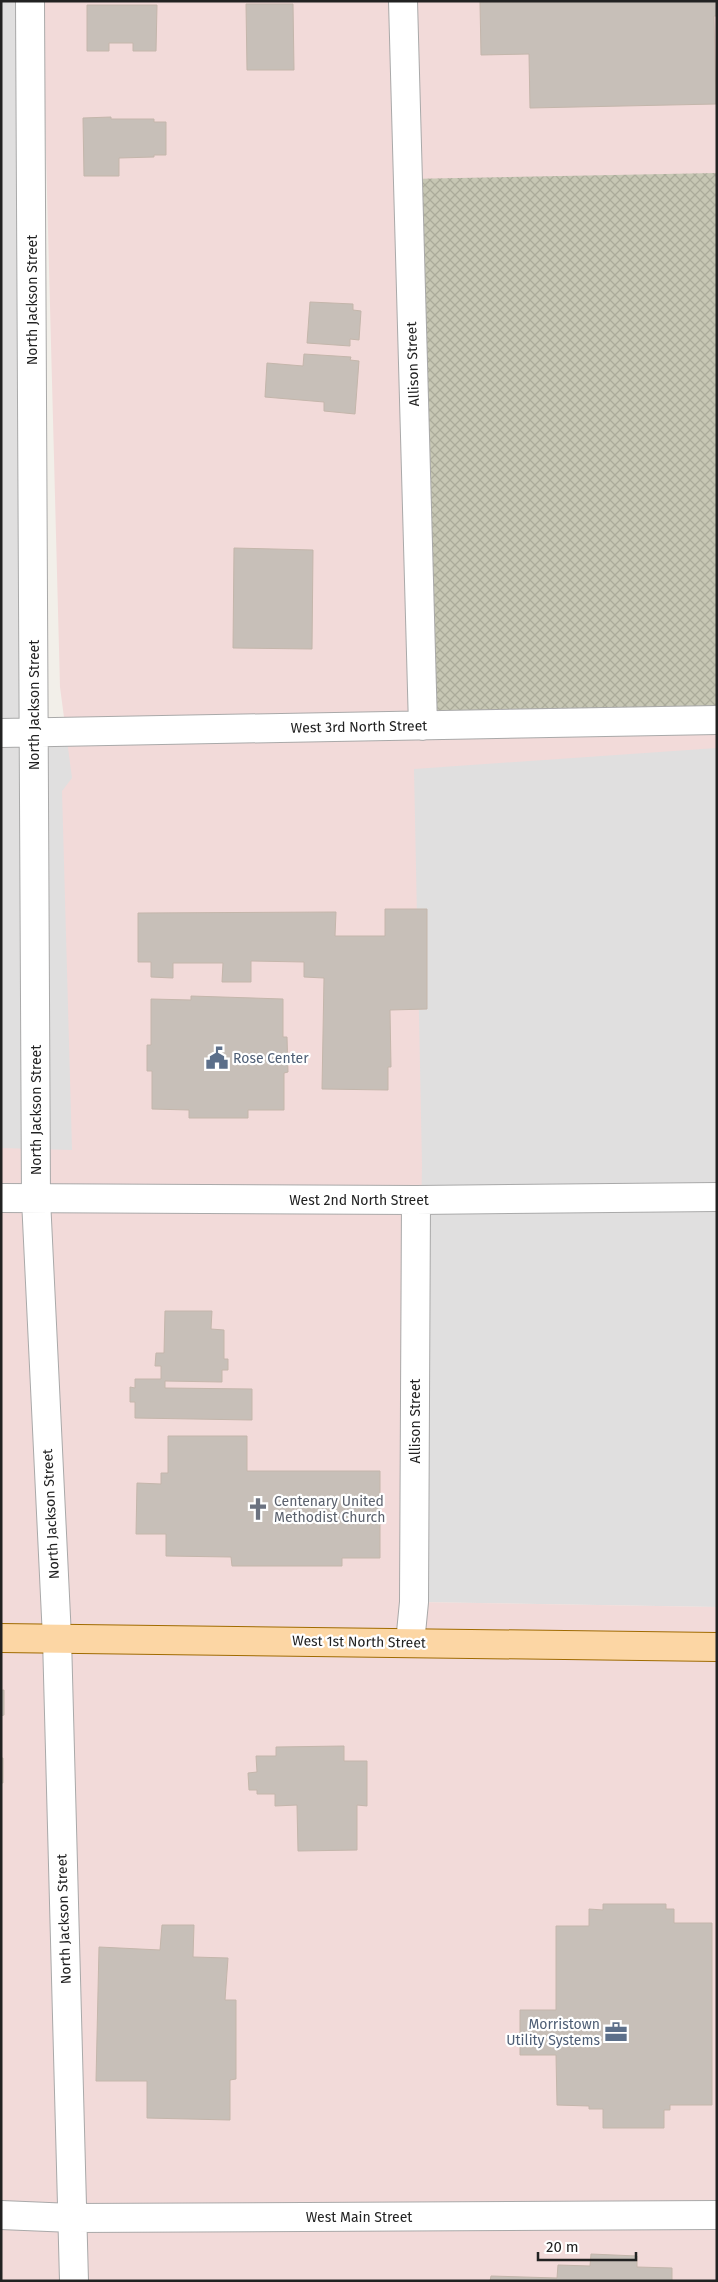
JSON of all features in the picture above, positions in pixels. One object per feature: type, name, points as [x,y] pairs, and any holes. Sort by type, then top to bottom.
[{"type":"main road","name":"West 1st North Street","points":[[1,1638],[717,1647]]},
{"type":"street","name":"North Jackson Street","points":[[30,1],[36,1199],[57,1638],[74,2281]]},
{"type":"street","name":"Allison Street","points":[[403,1],[423,726]]},
{"type":"street","name":"West 3rd North Street","points":[[1,733],[717,720]]},
{"type":"street","name":"West 2nd North Street","points":[[1,1198],[416,1200],[717,1197]]},
{"type":"street","name":"Allison Street","points":[[410,1643],[414,1602],[416,1200]]},
{"type":"street","name":"West Main Street","points":[[1,2215],[72,2218],[717,2215]]},
{"type":"shaded area","points":[[1,1],[30,1],[35,732],[717,720],[717,1607],[414,1602],[1,1198]]},
{"type":"shaded area","points":[[42,1],[717,1],[717,748],[414,769],[422,1165],[414,1602],[717,1607],[717,2281],[1,2281],[1,1148],[72,1150],[62,791],[72,778],[60,687]]},
{"type":"shaded area","points":[[717,173],[717,720],[423,726],[408,179]]},
{"type":"building","points":[[717,1],[717,16],[714,16],[716,104],[530,108],[529,54],[481,55],[480,2]]},
{"type":"building","points":[[246,4],[293,4],[294,70],[247,70]]},
{"type":"building","points":[[87,5],[157,5],[156,51],[133,51],[133,43],[109,43],[109,51],[87,51]]},
{"type":"building","points":[[111,117],[111,119],[154,119],[154,122],[166,122],[166,155],[119,158],[119,176],[84,176],[83,118]]},
{"type":"building","points":[[310,302],[353,304],[353,310],[361,311],[359,340],[350,339],[350,346],[307,343]]},
{"type":"building","points":[[304,354],[351,357],[350,360],[359,361],[355,414],[324,411],[324,402],[265,397],[267,363],[303,366]]},
{"type":"building","points":[[234,548],[313,550],[312,649],[233,648]]},
{"type":"building","points":[[385,909],[427,909],[427,1009],[390,1010],[391,1067],[388,1067],[388,1090],[322,1089],[324,978],[304,977],[304,962],[251,961],[251,982],[222,982],[223,963],[173,963],[173,978],[151,977],[151,962],[138,962],[138,913],[336,912],[335,936],[385,936]]},
{"type":"building","name":"Rose Center","points":[[191,996],[283,999],[283,1037],[287,1037],[288,1072],[284,1073],[284,1110],[248,1110],[248,1118],[189,1118],[189,1110],[152,1109],[152,1071],[147,1071],[147,1045],[151,1045],[151,999],[191,1000]]},
{"type":"building","points":[[165,1311],[212,1311],[211,1329],[224,1330],[224,1359],[228,1359],[228,1370],[222,1370],[222,1382],[165,1381],[165,1388],[252,1389],[252,1420],[135,1418],[135,1402],[130,1402],[130,1387],[135,1388],[135,1379],[161,1379],[161,1366],[155,1366],[156,1353],[164,1353]]},
{"type":"building","name":"Centenary United Methodist Church","points":[[168,1436],[247,1436],[247,1471],[380,1471],[380,1558],[342,1558],[342,1566],[232,1566],[231,1557],[166,1556],[166,1534],[136,1534],[137,1483],[161,1484],[161,1473],[168,1473]]},
{"type":"building","points":[[1,1690],[4,1690],[4,1715],[1,1716]]},
{"type":"building","points":[[344,1746],[344,1761],[367,1761],[367,1806],[357,1805],[357,1850],[298,1851],[297,1805],[275,1806],[275,1794],[257,1794],[257,1790],[249,1790],[248,1773],[257,1772],[256,1756],[276,1756],[276,1747]]},
{"type":"building","points":[[1,1758],[3,1758],[3,1783],[1,1783]]},
{"type":"building","name":"Morristown Utility Systems","points":[[603,1904],[666,1904],[666,1909],[674,1909],[674,1923],[712,1923],[712,2105],[670,2105],[670,2110],[664,2110],[664,2128],[603,2128],[603,2109],[589,2109],[589,2106],[557,2105],[556,2055],[520,2055],[520,2010],[556,2010],[556,1926],[589,1926],[589,1909],[603,1910]]},
{"type":"building","points":[[162,1925],[194,1925],[193,1957],[228,1958],[225,2000],[236,2000],[236,2079],[230,2080],[230,2120],[147,2118],[147,2081],[96,2081],[99,1947],[160,1950]]},
{"type":"building","points":[[591,2254],[637,2256],[637,2267],[672,2268],[672,2281],[490,2281],[491,2276],[557,2278],[558,2265],[590,2266]]},
{"type":"place","name":"Rose Center","points":[[217,1058]]},
{"type":"place","name":"Centenary United Methodist Church","points":[[258,1509]]},
{"type":"place","name":"Morristown Utility Systems","points":[[616,2032]]}]
